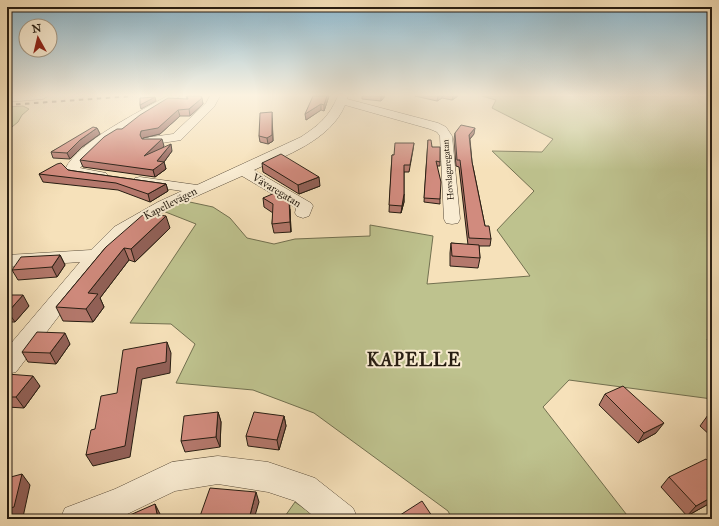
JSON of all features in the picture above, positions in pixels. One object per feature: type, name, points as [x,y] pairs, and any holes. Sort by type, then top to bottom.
[{"type":"street","points":[[115,178],[77,173],[72,168],[100,140],[133,121]]},
{"type":"street","points":[[149,141],[177,137],[194,121]]},
{"type":"street","name":"Kapellevägen","points":[[7,365],[97,255],[120,231],[197,189],[243,170],[287,149],[319,130],[329,121]]},
{"type":"street","name":"Hovslagaregatan","points":[[415,121],[442,130],[446,136],[452,219]]},
{"type":"street","name":"Vävaregatan","points":[[243,170],[305,206],[303,213]]},
{"type":"street","points":[[129,179],[197,189]]},
{"type":"street","points":[[7,261],[97,255]]},
{"type":"street","points":[[76,519],[121,502],[172,477],[218,470],[268,477],[304,489],[342,519]]},
{"type":"green space","points":[[7,121],[19,121],[18,122],[7,131]]},
{"type":"green space","points":[[517,121],[712,121],[712,126],[707,129],[712,129],[712,328],[707,340],[712,345],[712,399],[569,380],[543,407],[630,519],[452,519],[448,511],[314,413],[253,390],[176,383],[195,344],[171,324],[130,323],[196,224],[163,211],[185,201],[213,207],[230,218],[247,238],[274,244],[295,239],[370,236],[370,225],[433,236],[427,284],[530,276],[497,230],[534,191],[492,151],[542,152],[553,139]]},
{"type":"green space","points":[[295,502],[319,519],[283,519]]},
{"type":"building","points":[[133,121],[166,121],[158,128],[141,131],[140,135],[142,139],[162,139],[144,156],[171,144],[157,161],[164,162],[153,170],[80,160],[104,137],[117,129],[122,129]]},
{"type":"building","points":[[260,121],[272,121],[272,135],[267,138],[259,136]]},
{"type":"building","points":[[461,125],[475,128],[469,135],[472,162],[485,226],[489,226],[491,239],[469,238],[460,160],[457,160],[455,133]]},
{"type":"building","points":[[93,127],[97,128],[80,140],[67,153],[51,152]]},
{"type":"building","points":[[428,140],[431,140],[432,147],[440,147],[440,162],[436,161],[441,182],[440,199],[424,198]]},
{"type":"building","points":[[395,143],[414,143],[410,165],[404,165],[404,194],[402,206],[389,205],[392,155],[394,155]]},
{"type":"building","points":[[281,154],[319,177],[298,185],[262,163]]},
{"type":"building","points":[[61,163],[68,170],[166,184],[148,194],[116,183],[39,174]]},
{"type":"building","points":[[277,192],[289,199],[290,222],[272,224],[273,204],[263,198]]},
{"type":"building","points":[[145,213],[166,216],[131,249],[124,248],[88,293],[98,294],[86,309],[56,307],[106,247]]},
{"type":"building","points":[[451,243],[479,245],[480,258],[452,256]]},
{"type":"building","points":[[60,255],[52,267],[12,270],[21,257]]},
{"type":"building","points":[[7,295],[23,295],[8,312],[7,312]]},
{"type":"building","points":[[37,332],[65,333],[50,353],[22,352]]},
{"type":"building","points":[[167,342],[166,362],[137,368],[125,446],[86,455],[91,430],[95,429],[101,396],[117,393],[123,350]]},
{"type":"building","points":[[7,374],[33,376],[16,397],[7,397]]},
{"type":"building","points":[[623,386],[664,423],[644,433],[605,394]]},
{"type":"building","points":[[218,412],[216,437],[181,441],[184,416]]},
{"type":"building","points":[[254,412],[284,416],[277,440],[246,436]]},
{"type":"building","points":[[712,413],[712,419],[708,415]]},
{"type":"building","points":[[706,459],[712,465],[712,497],[696,506],[669,477]]},
{"type":"building","points":[[22,474],[14,507],[7,509],[7,478]]},
{"type":"building","points":[[210,488],[256,492],[249,519],[199,519]]},
{"type":"building","points":[[422,501],[434,519],[394,519]]},
{"type":"building","points":[[155,504],[158,519],[121,519]]},
{"type":"district","name":"KAPELLE","points":[[414,360]]}]
